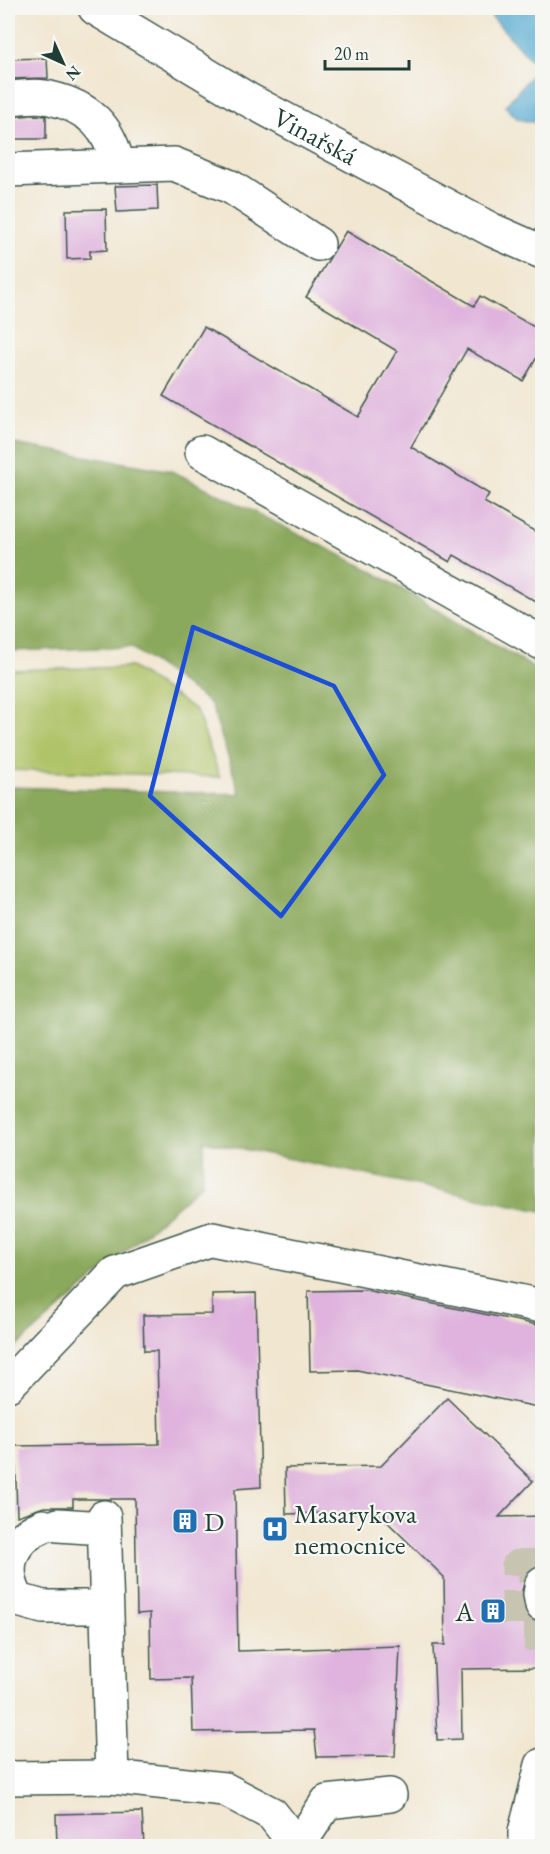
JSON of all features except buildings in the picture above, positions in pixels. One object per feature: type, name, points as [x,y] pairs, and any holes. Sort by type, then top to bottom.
[{"type":"street","name":"Vinařská","points":[[94,8],[247,99],[492,230],[543,252]]},
{"type":"street","points":[[8,98],[49,97],[101,123],[114,145],[118,166]]},
{"type":"street","points":[[8,170],[174,164],[231,187],[318,244]]},
{"type":"street","points":[[202,452],[543,643]]},
{"type":"street","points":[[8,1385],[115,1272],[212,1239],[543,1306]]},
{"type":"street","points":[[105,1607],[43,1607],[18,1600],[9,1586],[10,1556],[18,1540],[51,1525],[104,1522],[112,1777]]},
{"type":"street","points":[[543,1583],[540,1594],[543,1605]]},
{"type":"street","points":[[525,1839],[543,1765]]},
{"type":"street","points":[[8,1778],[112,1777],[224,1789],[272,1814],[298,1846],[327,1802],[390,1795]]},
{"type":"highlighted area","points":[[193,627],[334,686],[384,775],[281,916],[150,796]]},
{"type":"green space","points":[[8,443],[172,471],[370,570],[542,673],[542,1211],[204,1141],[202,1184],[8,1354],[8,787],[240,794],[211,704],[131,647],[8,651]]},
{"type":"green space","points":[[131,667],[196,710],[220,777],[8,770],[8,670]]},
{"type":"water","points":[[484,8],[542,8],[542,124],[518,119],[505,106],[538,68]]},
{"type":"tunnel","points":[[542,1565],[518,1566],[518,1634],[542,1634]]},
{"type":"place","name":"D","points":[[185,1521]]},
{"type":"place","name":"Masarykova nemocnice","points":[[275,1529]]},
{"type":"place","name":"A","points":[[493,1611]]}]
